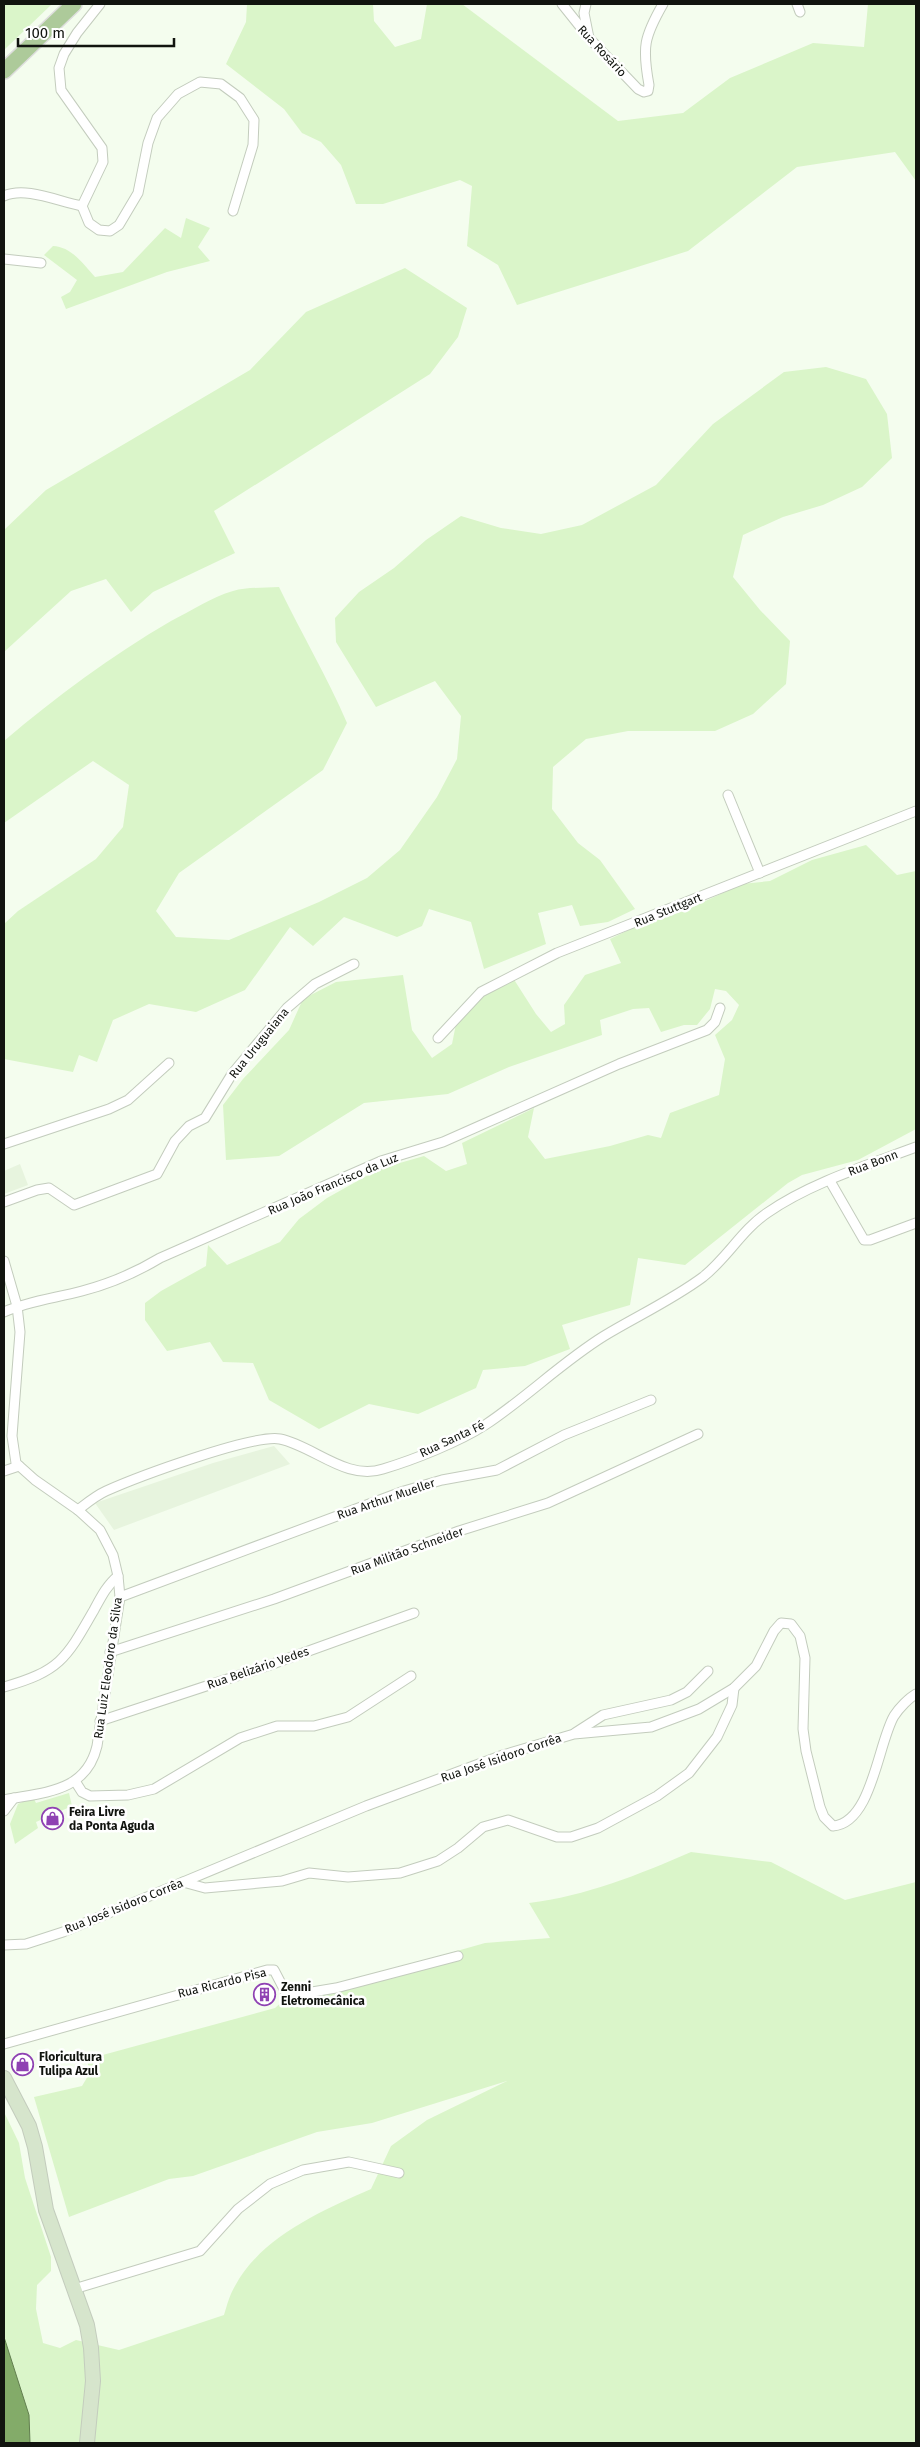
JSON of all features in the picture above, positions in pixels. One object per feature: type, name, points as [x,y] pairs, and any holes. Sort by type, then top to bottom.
[{"type":"main road","points":[[4,71],[74,4]]},
{"type":"main road","points":[[4,2080],[29,2126],[35,2147],[46,2210],[87,2325],[91,2348],[93,2381],[87,2443]]},
{"type":"street","points":[[100,4],[77,33],[64,54],[59,68],[61,90],[102,148],[103,162],[82,206],[89,223],[99,230],[110,231],[119,225],[138,193],[148,143],[157,118],[178,94],[200,82],[221,84],[240,98],[254,120],[253,145],[232,211]]},
{"type":"street","name":"Rua Rosário","points":[[562,4],[590,39],[638,89],[644,92],[648,91],[644,46],[648,30],[663,4]]},
{"type":"street","points":[[586,4],[584,13],[590,39]]},
{"type":"street","points":[[4,196],[12,192],[36,195],[82,206]]},
{"type":"street","points":[[4,259],[42,263]]},
{"type":"street","points":[[728,795],[760,873]]},
{"type":"street","name":"Rua Stuttgart","points":[[438,1038],[481,992],[557,953],[916,811]]},
{"type":"street","name":"Rua Uruguaiana","points":[[4,1202],[36,1190],[49,1188],[74,1204],[157,1174],[175,1141],[189,1126],[204,1118],[232,1074],[287,1008],[316,984],[354,964]]},
{"type":"street","name":"Rua João Francisco da Luz","points":[[4,1312],[17,1306],[84,1291],[136,1272],[160,1258],[381,1161],[443,1142],[620,1064],[708,1030],[715,1022],[720,1008]]},
{"type":"street","points":[[4,1144],[102,1112],[128,1100],[169,1063]]},
{"type":"street","name":"Rua Bonn","points":[[830,1181],[916,1147]]},
{"type":"street","points":[[830,1181],[864,1240],[870,1240],[916,1223]]},
{"type":"street","name":"Rua Santa Fé","points":[[78,1510],[104,1492],[183,1463],[261,1439],[278,1439],[295,1444],[319,1457],[354,1470],[381,1470],[451,1442],[483,1427],[603,1337],[654,1309],[702,1277],[730,1252],[745,1231],[768,1212],[830,1181]]},
{"type":"street","points":[[4,1261],[17,1306],[20,1332],[12,1436],[13,1454],[19,1466],[4,1471]]},
{"type":"street","name":"Rua Arthur Mueller","points":[[120,1597],[404,1491],[442,1480],[497,1470],[564,1435],[651,1400]]},
{"type":"street","name":"Rua Militão Schneider","points":[[110,1652],[274,1600],[459,1531],[548,1503],[698,1434]]},
{"type":"street","name":"Rua Luiz Eleodoro da Silva","points":[[4,1800],[62,1788],[75,1781],[87,1771],[94,1759],[120,1597],[118,1576],[105,1537],[78,1510],[35,1480],[19,1466]]},
{"type":"street","points":[[4,1687],[37,1676],[60,1662],[74,1645],[108,1584],[118,1576]]},
{"type":"street","name":"Rua Belizário Vedes","points":[[100,1721],[267,1666],[414,1613]]},
{"type":"street","name":"Rua José Isidoro Corrêa","points":[[4,1945],[26,1944],[63,1932],[375,1802],[502,1754],[574,1734],[651,1727],[699,1709],[734,1688],[756,1666],[774,1631],[782,1623],[791,1624],[800,1636],[805,1658],[803,1729],[806,1751],[820,1807],[824,1817],[833,1826],[841,1825],[852,1818],[868,1790],[894,1716],[916,1694]]},
{"type":"street","points":[[574,1734],[603,1715],[671,1700],[687,1692],[708,1671]]},
{"type":"street","points":[[75,1781],[82,1792],[90,1796],[128,1795],[154,1789],[240,1738],[277,1726],[314,1726],[348,1717],[411,1676]]},
{"type":"street","points":[[184,1882],[205,1888],[282,1881],[310,1873],[348,1877],[400,1873],[438,1860],[458,1848],[483,1827],[508,1820],[557,1837],[571,1837],[598,1828],[657,1796],[689,1773],[717,1737],[732,1705],[734,1688]]},
{"type":"street","points":[[4,1811],[14,1798]]},
{"type":"street","name":"Rua Ricardo Pisa","points":[[4,2044],[267,1970],[274,1970],[286,1993],[300,1994],[336,1988],[458,1956]]},
{"type":"street","points":[[74,2289],[200,2251],[238,2209],[270,2184],[303,2170],[348,2162],[399,2172]]},
{"type":"shaded area","points":[[4,4],[52,4],[4,50]]},
{"type":"shaded area","points":[[247,4],[373,4],[374,21],[395,47],[421,39],[427,4],[462,4],[618,121],[683,113],[730,78],[813,43],[864,47],[868,4],[916,4],[916,181],[895,152],[797,167],[688,251],[517,305],[498,265],[467,246],[472,186],[460,180],[383,204],[356,204],[341,165],[321,142],[302,133],[284,109],[226,64],[246,22]]},
{"type":"shaded area","points":[[186,218],[210,228],[198,247],[210,261],[167,272],[66,309],[61,297],[70,292],[77,280],[44,255],[53,246],[66,249],[95,277],[123,272],[165,228],[181,238]]},
{"type":"shaded area","points":[[405,268],[467,308],[458,337],[430,374],[214,511],[235,553],[153,592],[131,612],[106,579],[71,591],[4,652],[4,530],[46,490],[250,370],[306,312]]},
{"type":"shaded area","points":[[826,367],[866,379],[887,414],[892,458],[862,487],[823,505],[783,517],[743,535],[733,577],[760,610],[790,641],[786,684],[753,714],[715,731],[628,731],[586,739],[553,767],[552,809],[578,843],[600,860],[635,909],[608,922],[580,926],[572,905],[538,913],[546,944],[484,969],[471,922],[429,909],[422,926],[397,937],[344,917],[313,946],[290,927],[245,990],[196,1012],[149,1004],[113,1020],[97,1062],[79,1055],[73,1072],[4,1059],[4,924],[18,911],[96,859],[123,827],[129,785],[93,761],[4,823],[4,741],[85,677],[171,621],[209,600],[233,591],[250,588],[279,587],[347,723],[323,770],[179,873],[156,911],[176,937],[229,940],[319,902],[367,878],[400,850],[437,797],[457,759],[461,716],[435,681],[376,707],[336,642],[335,618],[359,592],[394,568],[426,540],[461,516],[501,528],[541,534],[582,525],[656,485],[713,424],[784,372]]},
{"type":"shaded area","points":[[866,845],[897,875],[916,871],[916,1129],[858,1160],[802,1175],[788,1183],[685,1265],[638,1258],[630,1305],[562,1325],[570,1349],[525,1366],[483,1370],[476,1388],[418,1414],[369,1404],[319,1429],[269,1400],[253,1363],[223,1362],[210,1342],[167,1351],[145,1320],[145,1303],[161,1291],[206,1266],[208,1245],[227,1265],[280,1242],[299,1219],[327,1198],[379,1169],[424,1156],[446,1171],[467,1164],[462,1143],[534,1108],[528,1137],[545,1159],[610,1146],[648,1135],[661,1138],[670,1113],[719,1095],[725,1059],[715,1035],[732,1020],[739,1005],[726,991],[715,989],[710,1009],[697,1025],[684,1025],[661,1032],[649,1008],[633,1009],[600,1020],[602,1035],[509,1067],[448,1094],[364,1103],[279,1156],[226,1160],[223,1105],[243,1079],[289,1030],[303,999],[336,982],[403,975],[412,1030],[432,1058],[452,1044],[456,1024],[483,994],[513,978],[536,1014],[551,1032],[565,1024],[564,1005],[585,975],[621,963],[610,939],[637,926],[684,911],[742,884],[770,881],[812,860]]},
{"type":"shaded area","points":[[20,1164],[28,1185],[4,1194],[4,1171]]},
{"type":"shaded area","points":[[274,1446],[290,1464],[114,1530],[95,1503],[213,1463]]},
{"type":"shaded area","points":[[69,1793],[72,1806],[36,1822],[38,1828],[15,1844],[10,1824],[18,1804],[33,1797],[36,1803]]},
{"type":"shaded area","points":[[691,1852],[771,1862],[845,1900],[916,1882],[916,2443],[30,2443],[29,2415],[4,2337],[4,2112],[19,2143],[25,2178],[51,2257],[51,2271],[37,2285],[36,2309],[43,2343],[60,2348],[76,2340],[119,2350],[224,2315],[233,2289],[246,2269],[260,2253],[277,2239],[314,2216],[371,2189],[391,2146],[427,2120],[507,2081],[372,2123],[317,2132],[193,2176],[169,2179],[69,2217],[34,2097],[82,2086],[88,2076],[88,2059],[275,2008],[284,2000],[485,1943],[550,1938],[529,1903],[550,1900],[612,1884]]},
{"type":"shaded area","points":[[4,2337],[29,2415],[30,2443],[4,2443]]},
{"type":"place","name":"Feira Livre da Ponta Aguda","points":[[53,1819]]},
{"type":"place","name":"Zenni Eletromecânica","points":[[265,1994]]},
{"type":"place","name":"Floricultura Tulipa Azul","points":[[23,2064]]}]
